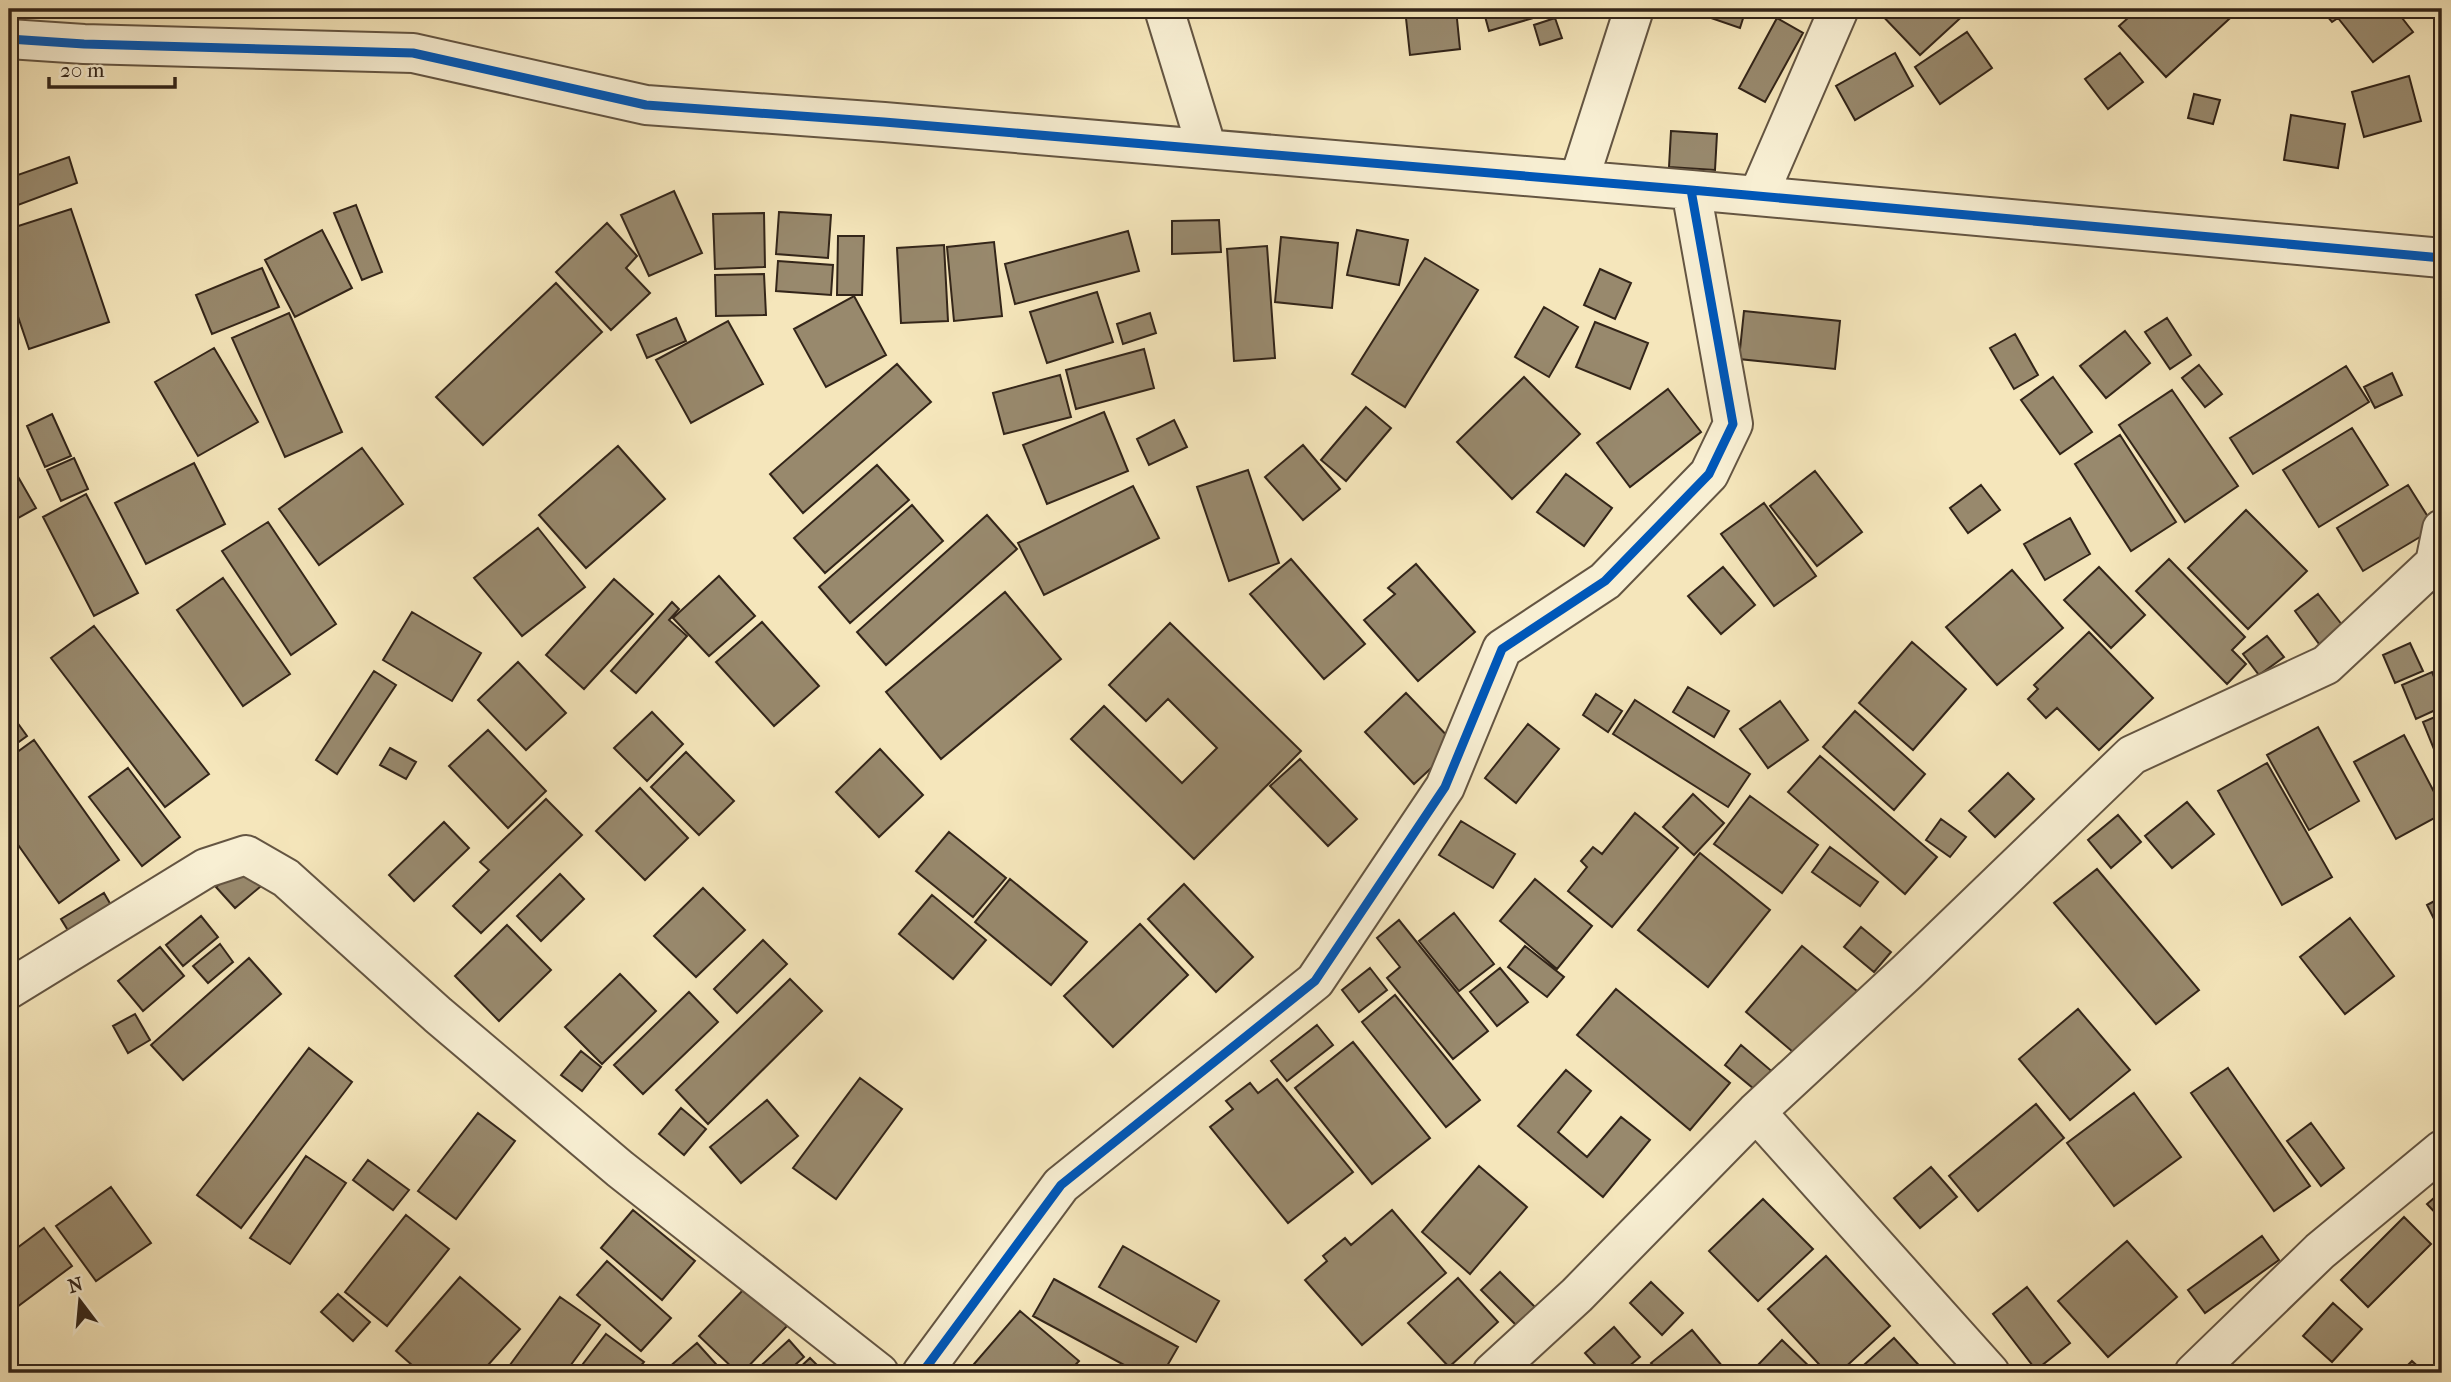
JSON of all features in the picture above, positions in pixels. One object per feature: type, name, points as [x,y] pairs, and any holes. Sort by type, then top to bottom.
[{"type":"street","points":[[1164,9],[1207,149]]},
{"type":"street","points":[[1579,180],[1634,9]]},
{"type":"street","points":[[1758,196],[1839,9]]},
{"type":"street","points":[[9,39],[84,44],[413,53],[646,105],[1579,180],[2442,258]]},
{"type":"street","points":[[922,1373],[1061,1185],[1315,981],[1445,787],[1502,649],[1605,581],[1709,474],[1733,424],[1690,190]]},
{"type":"street","points":[[1492,1373],[1577,1295],[1756,1112],[2132,755],[2326,665],[2435,563],[2442,529]]},
{"type":"street","points":[[9,989],[206,868],[246,855],[286,878],[438,1015],[620,1169],[879,1373]]},
{"type":"street","points":[[1756,1112],[1990,1373]]},
{"type":"street","points":[[2194,1373],[2320,1251],[2442,1150]]},
{"type":"building","points":[[1405,9],[1456,9],[1460,49],[1410,55]]},
{"type":"building","points":[[1483,9],[1564,9],[1489,31]]},
{"type":"building","points":[[1685,9],[1746,9],[1740,28]]},
{"type":"building","points":[[1876,9],[1966,9],[1968,11],[1920,55]]},
{"type":"building","points":[[2138,9],[2240,9],[2166,77],[2119,26]]},
{"type":"building","points":[[2321,9],[2395,9],[2413,32],[2373,62],[2338,18],[2332,22]]},
{"type":"building","points":[[1555,18],[1562,38],[1540,45],[1534,25]]},
{"type":"building","points":[[1777,18],[1803,33],[1765,102],[1739,88]]},
{"type":"building","points":[[1967,32],[1992,68],[1940,104],[1915,67]]},
{"type":"building","points":[[1895,53],[1913,86],[1855,120],[1836,86]]},
{"type":"building","points":[[2120,53],[2143,82],[2108,109],[2085,79]]},
{"type":"building","points":[[2409,76],[2421,121],[2364,137],[2352,92]]},
{"type":"building","points":[[2194,94],[2220,100],[2213,124],[2188,118]]},
{"type":"building","points":[[2291,115],[2345,124],[2338,168],[2284,160]]},
{"type":"building","points":[[1671,131],[1717,134],[1715,170],[1669,167]]},
{"type":"building","points":[[69,157],[77,183],[18,205],[9,178]]},
{"type":"building","points":[[674,191],[702,253],[649,276],[621,215]]},
{"type":"building","points":[[356,205],[382,272],[362,280],[334,213]]},
{"type":"building","points":[[71,209],[109,322],[29,349],[9,290],[9,229]]},
{"type":"building","points":[[779,212],[831,215],[828,258],[776,254]]},
{"type":"building","points":[[764,213],[765,267],[715,269],[713,214]]},
{"type":"building","points":[[1219,220],[1221,252],[1172,254],[1172,221]]},
{"type":"building","points":[[607,223],[637,256],[626,268],[650,293],[611,330],[556,272]]},
{"type":"building","points":[[322,230],[352,288],[295,317],[265,260]]},
{"type":"building","points":[[1357,230],[1408,240],[1399,285],[1347,275]]},
{"type":"building","points":[[1128,231],[1139,271],[1015,304],[1005,264]]},
{"type":"building","points":[[838,236],[864,236],[862,295],[837,295]]},
{"type":"building","points":[[1281,237],[1338,243],[1332,308],[1275,302]]},
{"type":"building","points":[[994,242],[1002,316],[954,321],[947,247]]},
{"type":"building","points":[[944,245],[948,321],[901,323],[897,248]]},
{"type":"building","points":[[1267,246],[1275,358],[1234,361],[1227,249]]},
{"type":"building","points":[[1425,258],[1478,290],[1405,407],[1352,374]]},
{"type":"building","points":[[778,261],[833,265],[831,295],[776,291]]},
{"type":"building","points":[[262,268],[279,307],[212,334],[196,295]]},
{"type":"building","points":[[1600,269],[1631,283],[1615,319],[1584,305]]},
{"type":"building","points":[[764,274],[766,315],[716,316],[715,275]]},
{"type":"building","points":[[556,283],[602,332],[483,445],[436,397]]},
{"type":"building","points":[[1097,292],[1113,342],[1047,363],[1030,312]]},
{"type":"building","points":[[854,296],[886,355],[826,387],[794,329]]},
{"type":"building","points":[[1544,307],[1578,327],[1549,377],[1515,357]]},
{"type":"building","points":[[1744,311],[1840,321],[1835,369],[1739,359]]},
{"type":"building","points":[[289,313],[342,432],[285,457],[232,338]]},
{"type":"building","points":[[1150,313],[1156,333],[1123,344],[1117,324]]},
{"type":"building","points":[[676,318],[686,341],[647,358],[637,335]]},
{"type":"building","points":[[2167,318],[2191,355],[2170,369],[2145,332]]},
{"type":"building","points":[[728,321],[763,384],[691,423],[656,360]]},
{"type":"building","points":[[1595,322],[1648,343],[1630,389],[1576,367]]},
{"type":"building","points":[[2125,331],[2150,363],[2106,398],[2080,366]]},
{"type":"building","points":[[2015,334],[2038,375],[2014,389],[1990,348]]},
{"type":"building","points":[[214,348],[258,422],[198,456],[155,382]]},
{"type":"building","points":[[1144,349],[1154,388],[1076,409],[1066,370]]},
{"type":"building","points":[[897,364],[931,402],[803,513],[770,474]]},
{"type":"building","points":[[2199,365],[2222,394],[2205,407],[2182,378]]},
{"type":"building","points":[[2346,366],[2369,402],[2253,474],[2230,438]]},
{"type":"building","points":[[2392,373],[2402,395],[2375,408],[2364,387]]},
{"type":"building","points":[[1060,375],[1071,417],[1004,434],[993,393]]},
{"type":"building","points":[[1524,377],[1580,434],[1512,499],[1457,442]]},
{"type":"building","points":[[2053,377],[2092,432],[2060,454],[2021,400]]},
{"type":"building","points":[[1668,389],[1701,432],[1630,487],[1597,443]]},
{"type":"building","points":[[2172,390],[2238,486],[2185,522],[2119,425]]},
{"type":"building","points":[[1366,407],[1391,428],[1346,481],[1321,460]]},
{"type":"building","points":[[1104,412],[1128,471],[1047,504],[1023,445]]},
{"type":"building","points":[[52,414],[71,456],[45,467],[27,426]]},
{"type":"building","points":[[1174,420],[1187,447],[1149,465],[1137,439]]},
{"type":"building","points":[[2352,428],[2388,485],[2319,527],[2283,470]]},
{"type":"building","points":[[2120,435],[2176,522],[2131,551],[2075,464]]},
{"type":"building","points":[[1303,445],[1340,489],[1303,520],[1265,477]]},
{"type":"building","points":[[618,446],[665,499],[586,568],[539,515]]},
{"type":"building","points":[[362,448],[403,504],[319,565],[279,509]]},
{"type":"building","points":[[74,458],[88,489],[61,501],[47,470]]},
{"type":"building","points":[[194,463],[225,524],[146,564],[115,503]]},
{"type":"building","points":[[877,465],[909,500],[825,573],[794,538]]},
{"type":"building","points":[[1248,470],[1279,563],[1229,581],[1197,487]]},
{"type":"building","points":[[1815,471],[1862,532],[1817,566],[1770,506]]},
{"type":"building","points":[[1566,474],[1612,508],[1584,546],[1537,512]]},
{"type":"building","points":[[17,475],[36,508],[9,523],[9,480]]},
{"type":"building","points":[[1981,485],[2000,510],[1968,533],[1950,508]]},
{"type":"building","points":[[2408,485],[2435,528],[2363,571],[2337,528]]},
{"type":"building","points":[[1133,486],[1159,538],[1044,595],[1018,543]]},
{"type":"building","points":[[86,494],[138,593],[94,616],[43,517]]},
{"type":"building","points":[[1764,503],[1816,576],[1774,606],[1721,534]]},
{"type":"building","points":[[912,505],[943,541],[850,623],[819,587]]},
{"type":"building","points":[[2246,510],[2307,571],[2248,629],[2188,568]]},
{"type":"building","points":[[987,515],[1017,549],[886,665],[857,632]]},
{"type":"building","points":[[2070,518],[2090,554],[2045,580],[2024,544]]},
{"type":"building","points":[[268,522],[336,624],[291,655],[222,551]]},
{"type":"building","points":[[538,528],[585,587],[522,636],[474,578]]},
{"type":"building","points":[[1291,559],[1365,644],[1324,679],[1250,594]]},
{"type":"building","points":[[2169,559],[2245,637],[2232,650],[2246,664],[2227,684],[2136,591]]},
{"type":"building","points":[[1416,564],[1475,632],[1418,681],[1364,620],[1395,594],[1388,588]]},
{"type":"building","points":[[1723,567],[1755,605],[1721,634],[1688,596]]},
{"type":"building","points":[[2099,567],[2145,615],[2111,648],[2064,600]]},
{"type":"building","points":[[2012,570],[2063,628],[1997,685],[1946,627]]},
{"type":"building","points":[[719,576],[755,616],[709,656],[673,618]]},
{"type":"building","points":[[223,578],[290,674],[243,706],[177,610]]},
{"type":"building","points":[[614,579],[653,614],[584,689],[546,655]]},
{"type":"building","points":[[1005,592],[1061,659],[941,759],[886,692]]},
{"type":"building","points":[[2318,594],[2346,630],[2322,648],[2295,611]]},
{"type":"building","points":[[672,602],[679,609],[669,620],[687,636],[636,693],[611,671]]},
{"type":"building","points":[[412,612],[481,653],[452,701],[383,660]]},
{"type":"building","points":[[762,622],[819,686],[774,726],[716,662]]},
{"type":"building","points":[[1170,623],[1301,751],[1194,859],[1071,739],[1104,706],[1182,783],[1217,748],[1168,699],[1146,721],[1109,685]]},
{"type":"building","points":[[94,626],[209,774],[165,807],[51,658]]},
{"type":"building","points":[[2089,632],[2153,698],[2099,750],[2057,708],[2046,718],[2028,699],[2038,689],[2034,685]]},
{"type":"building","points":[[2267,636],[2284,657],[2259,675],[2243,654]]},
{"type":"building","points":[[1912,642],[1966,689],[1913,750],[1859,703]]},
{"type":"building","points":[[2410,643],[2423,671],[2395,683],[2383,655]]},
{"type":"building","points":[[518,662],[566,713],[526,750],[478,700]]},
{"type":"building","points":[[374,671],[396,685],[337,774],[316,760]]},
{"type":"building","points":[[2432,672],[2442,696],[2442,707],[2416,719],[2402,685]]},
{"type":"building","points":[[1688,687],[1729,711],[1714,737],[1673,712]]},
{"type":"building","points":[[1406,693],[1456,745],[1414,784],[1365,732]]},
{"type":"building","points":[[1596,694],[1622,711],[1608,732],[1583,715]]},
{"type":"building","points":[[1635,700],[1750,774],[1728,807],[1613,734]]},
{"type":"building","points":[[1780,701],[1808,740],[1768,768],[1740,729]]},
{"type":"building","points":[[9,711],[27,736],[9,749]]},
{"type":"building","points":[[1855,711],[1925,774],[1894,810],[1823,747]]},
{"type":"building","points":[[652,712],[683,744],[647,781],[614,748]]},
{"type":"building","points":[[2442,714],[2442,769],[2423,722]]},
{"type":"building","points":[[1528,724],[1559,749],[1516,803],[1485,778]]},
{"type":"building","points":[[2318,727],[2359,801],[2309,830],[2267,755]]},
{"type":"building","points":[[488,730],[546,791],[508,828],[449,766]]},
{"type":"building","points":[[2404,735],[2442,807],[2442,814],[2396,839],[2354,762]]},
{"type":"building","points":[[34,740],[119,860],[59,903],[9,832],[9,758]]},
{"type":"building","points":[[390,748],[416,762],[406,779],[380,765]]},
{"type":"building","points":[[880,749],[923,795],[879,837],[836,792]]},
{"type":"building","points":[[686,752],[734,801],[699,835],[651,787]]},
{"type":"building","points":[[1820,756],[1937,857],[1905,894],[1788,792]]},
{"type":"building","points":[[1300,759],[1357,819],[1328,846],[1270,786]]},
{"type":"building","points":[[2267,763],[2332,877],[2282,905],[2218,791]]},
{"type":"building","points":[[128,768],[180,837],[142,866],[89,797]]},
{"type":"building","points":[[2008,773],[2034,799],[1995,837],[1969,811]]},
{"type":"building","points":[[640,788],[688,838],[645,880],[596,831]]},
{"type":"building","points":[[1693,794],[1724,823],[1694,855],[1663,827]]},
{"type":"building","points":[[1750,796],[1818,845],[1782,893],[1714,844]]},
{"type":"building","points":[[546,799],[582,835],[481,933],[453,906],[489,870],[480,862]]},
{"type":"building","points":[[2187,802],[2214,834],[2172,868],[2145,836]]},
{"type":"building","points":[[1635,813],[1678,848],[1612,927],[1568,891],[1587,867],[1581,861],[1593,847],[1602,854]]},
{"type":"building","points":[[2118,815],[2141,842],[2111,868],[2088,840]]},
{"type":"building","points":[[1941,819],[1966,837],[1950,857],[1926,840]]},
{"type":"building","points":[[1461,821],[1515,854],[1493,888],[1439,855]]},
{"type":"building","points":[[444,822],[469,848],[414,901],[389,875]]},
{"type":"building","points":[[949,832],[1006,878],[973,917],[916,871]]},
{"type":"building","points":[[1830,847],[1878,882],[1860,906],[1812,872]]},
{"type":"building","points":[[1700,853],[1770,910],[1708,987],[1638,930]]},
{"type":"building","points":[[250,860],[267,881],[235,908],[216,887]]},
{"type":"building","points":[[2097,869],[2199,990],[2156,1024],[2054,903]]},
{"type":"building","points":[[560,874],[584,899],[541,941],[517,916]]},
{"type":"building","points":[[1010,879],[1087,942],[1051,985],[975,922]]},
{"type":"building","points":[[1535,879],[1592,926],[1557,969],[1500,921]]},
{"type":"building","points":[[1184,884],[1253,957],[1216,992],[1148,919]]},
{"type":"building","points":[[703,888],[745,930],[696,977],[654,936]]},
{"type":"building","points":[[104,893],[119,919],[77,945],[61,919]]},
{"type":"building","points":[[932,895],[986,940],[953,979],[899,934]]},
{"type":"building","points":[[2442,897],[2442,935],[2427,905]]},
{"type":"building","points":[[1454,913],[1494,964],[1459,991],[1419,941]]},
{"type":"building","points":[[201,916],[218,937],[183,966],[166,945]]},
{"type":"building","points":[[2350,918],[2394,976],[2345,1014],[2300,957]]},
{"type":"building","points":[[1399,920],[1488,1031],[1453,1059],[1387,978],[1400,967],[1377,938]]},
{"type":"building","points":[[1140,924],[1188,975],[1113,1047],[1064,996]]},
{"type":"building","points":[[507,925],[551,970],[499,1021],[455,976]]},
{"type":"building","points":[[1861,927],[1891,952],[1874,972],[1844,947]]},
{"type":"building","points":[[763,940],[787,964],[737,1013],[714,989]]},
{"type":"building","points":[[220,944],[233,962],[208,983],[193,966]]},
{"type":"building","points":[[1525,946],[1564,977],[1547,997],[1508,967]]},
{"type":"building","points":[[1802,946],[1863,996],[1806,1063],[1746,1012]]},
{"type":"building","points":[[160,947],[184,976],[143,1011],[118,981]]},
{"type":"building","points":[[249,958],[281,994],[183,1080],[151,1045]]},
{"type":"building","points":[[1370,968],[1387,990],[1359,1012],[1342,990]]},
{"type":"building","points":[[1500,968],[1528,1002],[1497,1026],[1470,992]]},
{"type":"building","points":[[620,974],[656,1011],[602,1064],[565,1027]]},
{"type":"building","points":[[790,979],[822,1011],[708,1124],[676,1090]]},
{"type":"building","points":[[1616,989],[1730,1083],[1690,1130],[1577,1035]]},
{"type":"building","points":[[689,992],[718,1022],[643,1094],[614,1065]]},
{"type":"building","points":[[1395,995],[1480,1100],[1446,1127],[1362,1022]]},
{"type":"building","points":[[2078,1009],[2130,1070],[2070,1120],[2019,1059]]},
{"type":"building","points":[[135,1014],[150,1040],[128,1053],[113,1026]]},
{"type":"building","points":[[1317,1025],[1333,1045],[1287,1081],[1271,1061]]},
{"type":"building","points":[[1353,1042],[1430,1138],[1372,1184],[1295,1088]]},
{"type":"building","points":[[1741,1045],[1775,1074],[1759,1093],[1725,1065]]},
{"type":"building","points":[[309,1048],[352,1082],[241,1228],[197,1195]]},
{"type":"building","points":[[581,1051],[601,1067],[582,1091],[561,1075]]},
{"type":"building","points":[[2228,1068],[2310,1186],[2274,1211],[2191,1093]]},
{"type":"building","points":[[1566,1070],[1591,1091],[1558,1132],[1587,1157],[1621,1117],[1650,1140],[1603,1197],[1518,1126]]},
{"type":"building","points":[[860,1078],[902,1109],[836,1199],[793,1168]]},
{"type":"building","points":[[1277,1079],[1353,1172],[1288,1223],[1210,1127],[1233,1109],[1226,1101],[1250,1083],[1258,1093]]},
{"type":"building","points":[[2134,1093],[2181,1157],[2114,1206],[2067,1143]]},
{"type":"building","points":[[767,1100],[798,1136],[741,1183],[710,1147]]},
{"type":"building","points":[[2036,1104],[2064,1138],[1978,1211],[1949,1176]]},
{"type":"building","points":[[681,1108],[706,1129],[684,1155],[659,1134]]},
{"type":"building","points":[[478,1113],[515,1141],[456,1219],[418,1191]]},
{"type":"building","points":[[2311,1123],[2344,1168],[2321,1186],[2287,1141]]},
{"type":"building","points":[[306,1156],[346,1183],[290,1264],[250,1238]]},
{"type":"building","points":[[368,1160],[409,1190],[393,1210],[353,1180]]},
{"type":"building","points":[[1479,1166],[1527,1207],[1470,1274],[1422,1232]]},
{"type":"building","points":[[1931,1167],[1957,1197],[1920,1228],[1894,1198]]},
{"type":"building","points":[[111,1187],[151,1243],[96,1281],[56,1226]]},
{"type":"building","points":[[2442,1191],[2442,1220],[2427,1204]]},
{"type":"building","points":[[1763,1199],[1813,1249],[1758,1301],[1709,1251]]},
{"type":"building","points":[[633,1210],[695,1261],[662,1300],[601,1248]]},
{"type":"building","points":[[1392,1210],[1446,1273],[1362,1345],[1305,1280],[1327,1261],[1323,1256],[1345,1238],[1351,1245]]},
{"type":"building","points":[[406,1215],[449,1249],[387,1326],[345,1292]]},
{"type":"building","points":[[2404,1217],[2431,1244],[2368,1307],[2341,1280]]},
{"type":"building","points":[[44,1228],[72,1266],[9,1313],[9,1254]]},
{"type":"building","points":[[2262,1236],[2279,1260],[2205,1313],[2188,1290]]},
{"type":"building","points":[[2127,1241],[2177,1297],[2108,1357],[2058,1301]]},
{"type":"building","points":[[1123,1246],[1219,1301],[1196,1342],[1099,1287]]},
{"type":"building","points":[[1826,1256],[1890,1326],[1839,1373],[1827,1373],[1768,1309]]},
{"type":"building","points":[[607,1261],[671,1318],[641,1351],[577,1295]]},
{"type":"building","points":[[1500,1272],[1535,1307],[1516,1325],[1481,1290]]},
{"type":"building","points":[[460,1277],[520,1329],[481,1373],[421,1373],[396,1351]]},
{"type":"building","points":[[1458,1278],[1498,1322],[1449,1367],[1408,1323]]},
{"type":"building","points":[[1054,1279],[1178,1347],[1163,1373],[1139,1373],[1033,1316]]},
{"type":"building","points":[[1651,1282],[1683,1313],[1662,1335],[1630,1303]]},
{"type":"building","points":[[746,1287],[787,1326],[742,1373],[738,1373],[699,1336]]},
{"type":"building","points":[[2027,1287],[2070,1343],[2036,1370],[1993,1314]]},
{"type":"building","points":[[338,1294],[370,1322],[353,1341],[321,1312]]},
{"type":"building","points":[[560,1297],[600,1325],[565,1373],[504,1373]]},
{"type":"building","points":[[2333,1303],[2362,1329],[2332,1362],[2303,1336]]},
{"type":"building","points":[[1020,1311],[1079,1361],[1068,1373],[970,1373],[968,1371]]},
{"type":"building","points":[[1614,1327],[1640,1357],[1621,1373],[1603,1373],[1585,1353]]},
{"type":"building","points":[[1692,1330],[1728,1373],[1660,1373],[1651,1363]]},
{"type":"building","points":[[606,1334],[644,1362],[635,1373],[576,1373]]},
{"type":"building","points":[[1894,1338],[1926,1373],[1855,1373]]},
{"type":"building","points":[[789,1340],[804,1357],[786,1373],[753,1373]]},
{"type":"building","points":[[1782,1340],[1816,1373],[1760,1373],[1755,1368]]},
{"type":"building","points":[[697,1343],[724,1373],[673,1373],[668,1368]]},
{"type":"building","points":[[810,1358],[822,1370],[819,1373],[794,1373]]},
{"type":"building","points":[[2412,1361],[2425,1373],[2400,1373]]},
{"type":"cycle path","points":[[9,39],[84,44],[413,53],[646,105],[884,122],[1691,190],[2442,258]]},
{"type":"cycle path","points":[[922,1373],[1061,1185],[1315,981],[1445,787],[1502,649],[1605,581],[1709,474],[1733,424],[1691,190]]}]
